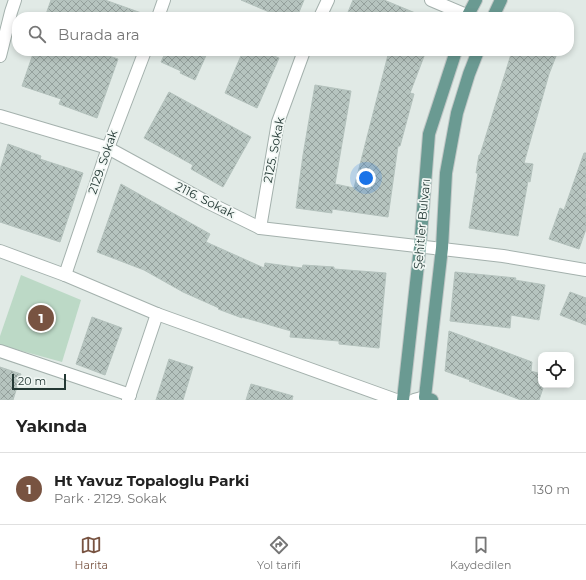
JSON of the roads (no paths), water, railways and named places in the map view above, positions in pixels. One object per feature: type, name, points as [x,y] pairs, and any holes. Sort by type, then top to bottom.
[{"type":"main road","points":[[471,12],[476,0]]},
{"type":"main road","points":[[495,12],[501,0]]},
{"type":"main road","name":"Şehitler Bulvarı","points":[[404,400],[420,246],[429,134],[454,56]]},
{"type":"main road","name":"Şehitler Bulvarı","points":[[424,399],[442,248],[446,173],[457,113],[476,56]]},
{"type":"street","points":[[160,12],[164,0]]},
{"type":"street","points":[[322,12],[328,0]]},
{"type":"street","points":[[431,0],[458,12]]},
{"type":"street","points":[[0,56],[8,7]]},
{"type":"street","name":"2129. Sokak","points":[[64,274],[108,148],[143,56]]},
{"type":"street","name":"2125. Sokak","points":[[260,228],[278,122],[302,56]]},
{"type":"street","name":"2116. Sokak","points":[[0,116],[108,148],[205,201],[260,228],[442,248],[503,256],[586,270]]},
{"type":"street","points":[[0,251],[64,274],[157,314],[396,400]]},
{"type":"street","points":[[0,351],[129,398],[157,314]]},
{"type":"place","name":"Ht Yavuz Topaloglu Parki","points":[[41,318]]}]
